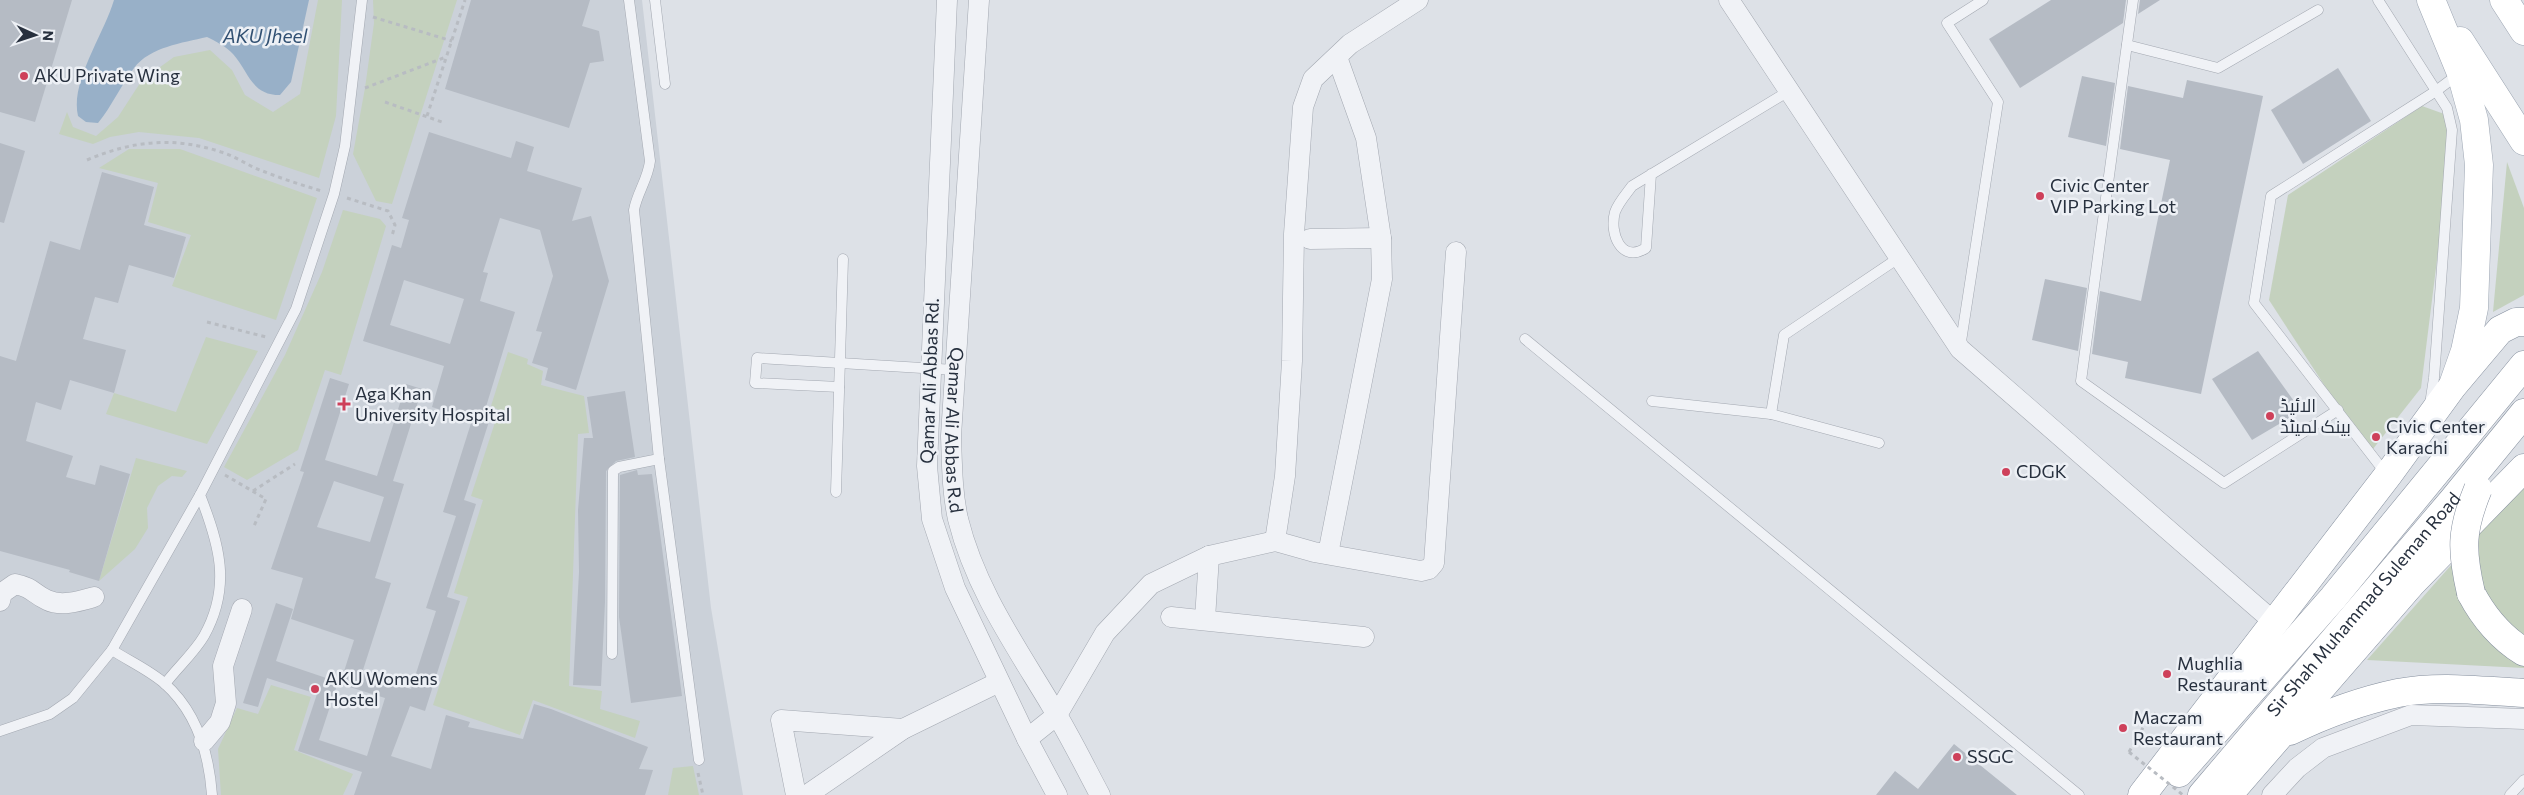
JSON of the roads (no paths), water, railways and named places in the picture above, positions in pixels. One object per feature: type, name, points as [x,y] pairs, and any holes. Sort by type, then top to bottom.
[{"type":"main road","points":[[2432,0],[2460,73],[2474,120],[2479,165],[2474,308],[2465,351],[2452,387]]},
{"type":"main road","points":[[2432,0],[2524,141]]},
{"type":"main road","points":[[2504,0],[2524,31]]},
{"type":"main road","points":[[2142,795],[2388,475],[2452,387],[2500,330],[2516,322],[2524,322]]},
{"type":"main road","name":"Sir Shah Muhammad Suleman Road","points":[[2159,795],[2333,598],[2524,365]]},
{"type":"main road","name":"Sir Shah Muhammad Suleman Road","points":[[2202,795],[2453,500],[2524,413]]},
{"type":"main road","points":[[2524,419],[2478,489],[2466,518],[2463,539],[2464,565],[2471,593],[2482,614],[2500,634],[2524,652]]},
{"type":"main road","points":[[2228,795],[2411,584],[2524,468]]},
{"type":"main road","points":[[2279,736],[2323,715],[2359,703],[2400,693],[2450,689],[2524,693]]},
{"type":"street","name":"Qamar Ali Abbas Rd.","points":[[947,0],[927,466],[932,519],[955,588],[1027,739],[1057,795]]},
{"type":"street","name":"Qamar Ali Abbas R.d","points":[[978,0],[951,436],[953,488],[966,545],[987,599],[1057,715],[1100,795]]},
{"type":"street","points":[[1275,541],[1285,476],[1292,361],[1294,234],[1303,108],[1313,79],[1336,57],[1350,44],[1418,0]]},
{"type":"street","points":[[1729,0],[1960,349],[2274,622]]},
{"type":"street","points":[[1328,554],[1382,279],[1381,238],[1366,138],[1336,57]]},
{"type":"street","points":[[1310,238],[1381,238]]},
{"type":"street","points":[[1027,739],[1057,715],[1105,634],[1151,584],[1209,556],[1275,541],[1328,554],[1421,571],[1429,569],[1434,563],[1456,252]]},
{"type":"street","points":[[1205,619],[1209,556]]},
{"type":"street","points":[[0,601],[2,593],[14,584],[30,588],[47,601],[69,603],[94,597]]},
{"type":"street","points":[[204,741],[220,722],[226,703],[223,666],[242,610]]},
{"type":"street","points":[[1171,616],[1364,637]]},
{"type":"street","points":[[807,795],[902,729],[999,682]]},
{"type":"street","points":[[2272,795],[2297,768],[2323,748],[2412,715],[2524,720]]},
{"type":"street","points":[[796,795],[781,720],[902,729]]},
{"type":"lane","points":[[0,731],[50,714],[73,698],[112,650],[200,495],[282,341],[296,309],[334,194],[345,146],[362,0]]},
{"type":"lane","points":[[628,0],[650,161],[649,172],[636,200],[634,210],[659,459],[699,760]]},
{"type":"lane","points":[[655,0],[665,84]]},
{"type":"lane","points":[[1960,349],[1998,102],[1947,23],[1984,0]]},
{"type":"lane","points":[[2133,0],[2080,382],[2224,483],[2338,410]]},
{"type":"lane","points":[[2378,0],[2447,108],[2452,130],[2434,378],[2427,420]]},
{"type":"lane","points":[[2127,45],[2218,68],[2318,10]]},
{"type":"lane","points":[[2388,475],[2254,303],[2271,196],[2436,91],[2460,73]]},
{"type":"lane","points":[[1651,174],[1646,248],[1639,253],[1627,252],[1616,243],[1612,225],[1616,210],[1632,186],[1651,174],[1789,91]]},
{"type":"lane","points":[[1771,414],[1784,336],[1900,257]]},
{"type":"lane","points":[[836,492],[843,259]]},
{"type":"lane","points":[[1525,339],[2079,795]]},
{"type":"lane","points":[[839,386],[755,383],[756,358],[955,370]]},
{"type":"lane","points":[[1652,401],[1771,414],[1878,443]]},
{"type":"lane","points":[[612,654],[613,471],[659,459]]},
{"type":"lane","points":[[165,684],[203,637],[213,617],[219,592],[221,570],[217,539],[200,495]]},
{"type":"lane","points":[[112,650],[165,684],[186,709],[204,741],[211,774],[212,795]]},
{"type":"lane","points":[[2510,795],[2524,780]]},
{"type":"water","name":"AKU Jheel","points":[[114,0],[309,0],[291,82],[280,95],[263,91],[252,81],[230,51],[207,37],[167,47],[149,55],[134,68],[98,123],[86,122],[78,116],[79,88],[83,73]]},
{"type":"place","name":"AKU Private Wing","points":[[24,76]]},
{"type":"place","name":"Civic Center VIP Parking Lot","points":[[2040,196]]},
{"type":"place","name":"Aga Khan University Hospital","points":[[344,404]]},
{"type":"place","name":"الائیڈ بینک لمیٹڈ","points":[[2270,416]]},
{"type":"place","name":"Civic Center Karachi","points":[[2376,437]]},
{"type":"place","name":"CDGK","points":[[2006,472]]},
{"type":"place","name":"Mughlia Restaurant","points":[[2167,674]]},
{"type":"place","name":"AKU Womens Hostel","points":[[315,689]]},
{"type":"place","name":"Maczam Restaurant","points":[[2123,728]]},
{"type":"place","name":"SSGC","points":[[1957,757]]}]
